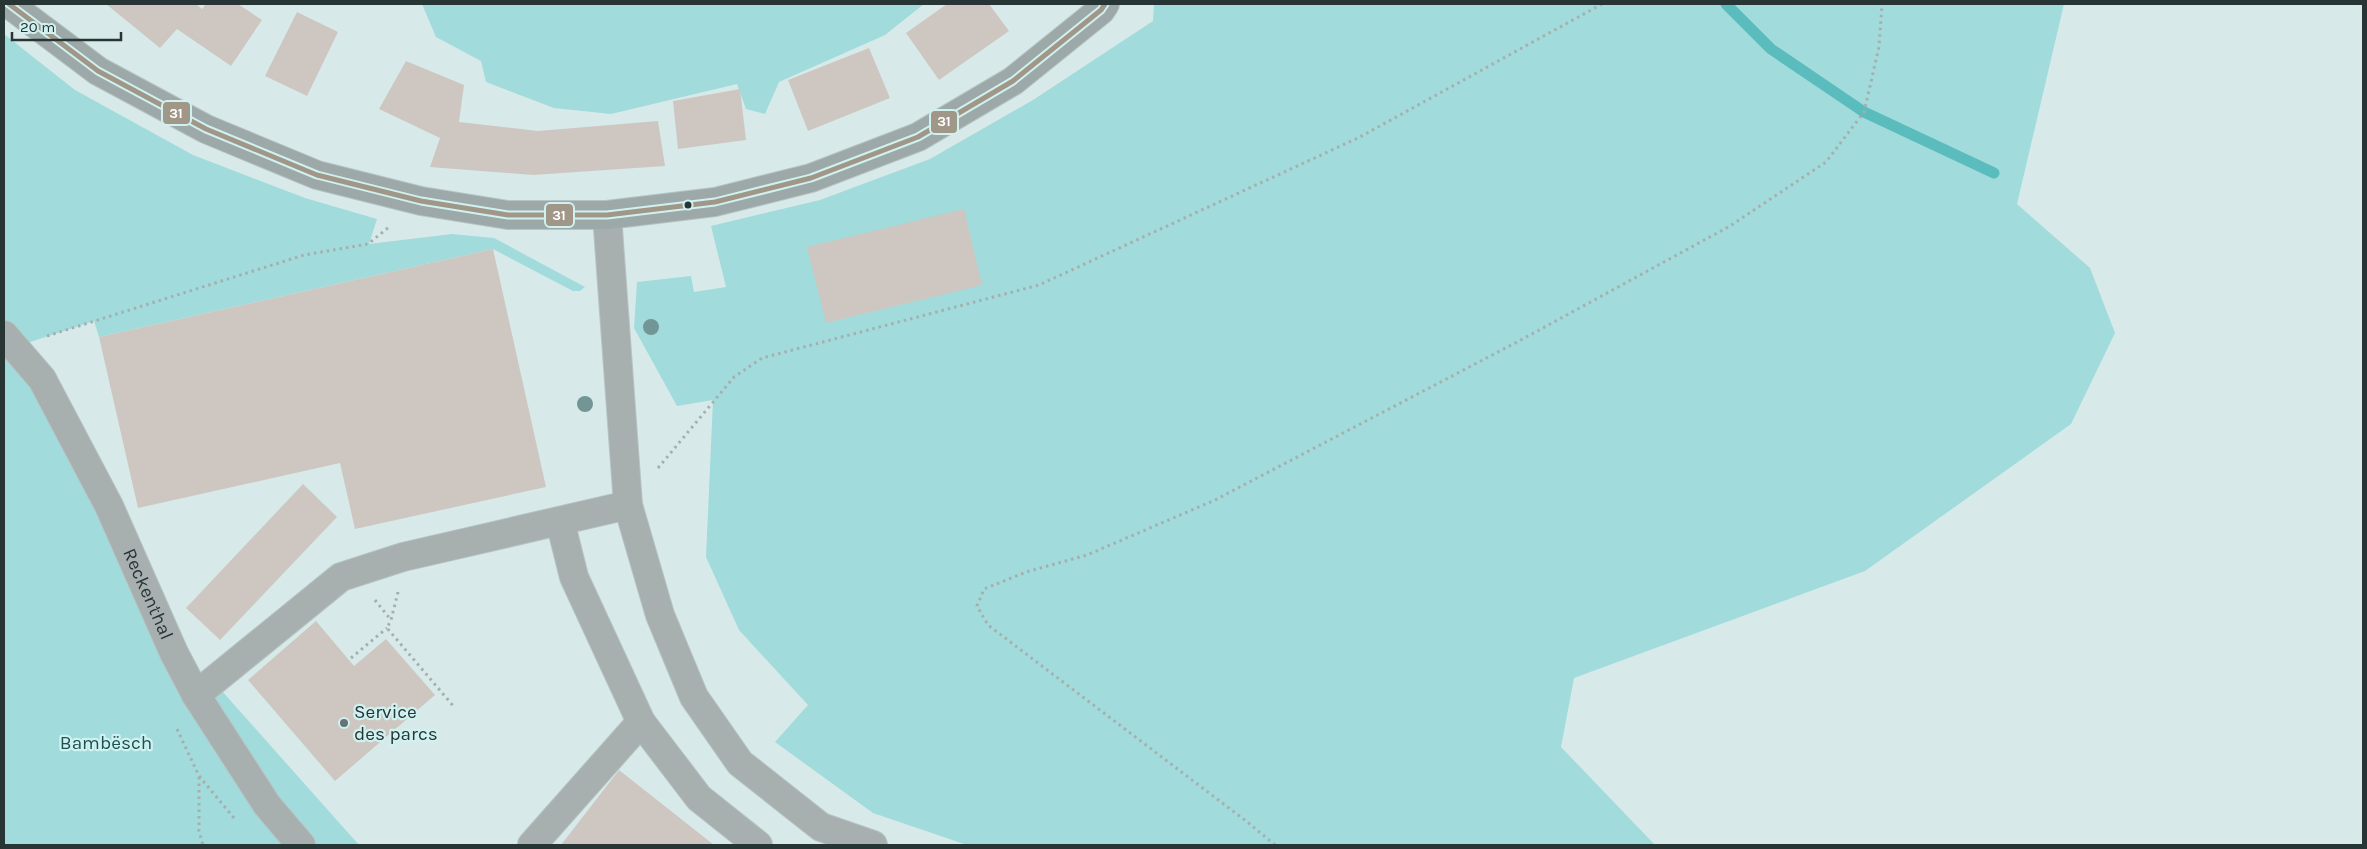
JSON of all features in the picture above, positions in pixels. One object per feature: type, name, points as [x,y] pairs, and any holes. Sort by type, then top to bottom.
[{"type":"main road","points":[[9,4],[98,71],[206,130],[317,174],[421,201],[508,214],[607,216],[714,202],[811,178],[918,137],[1013,81],[1101,10],[1105,4]]},
{"type":"street","points":[[607,216],[628,505],[660,615],[694,697],[740,763],[821,827],[873,845]]},
{"type":"street","name":"Reckenthal","points":[[9,341],[42,380],[109,506],[174,653],[196,695],[267,806],[301,845]]},
{"type":"street","points":[[196,695],[341,577],[403,557],[628,505]]},
{"type":"street","points":[[560,521],[574,577],[641,722],[699,798],[758,845]]},
{"type":"street","points":[[532,845],[641,722]]},
{"type":"path","points":[[628,505],[728,383],[762,358],[1039,285],[1358,138],[1602,4]]},
{"type":"path","points":[[1275,845],[988,625],[977,606],[984,589],[1026,572],[1087,555],[1215,500],[1519,341],[1730,226],[1826,162],[1864,112],[1879,47],[1882,4]]},
{"type":"path","points":[[9,341],[304,256],[368,244],[421,201]]},
{"type":"path","points":[[351,658],[387,628],[396,600],[403,557]]},
{"type":"path","points":[[387,628],[455,708]]},
{"type":"path","points":[[199,776],[199,831],[203,845]]},
{"type":"green space","points":[[422,4],[924,4],[885,35],[779,82],[765,114],[746,109],[737,84],[611,114],[554,108],[486,82],[481,61],[436,37]]},
{"type":"green space","points":[[1154,4],[2064,4],[2017,204],[2090,268],[2115,333],[2071,424],[1865,571],[1574,678],[1561,747],[1655,845],[967,845],[873,813],[775,742],[808,705],[739,630],[706,557],[713,400],[677,406],[634,328],[637,282],[691,276],[694,292],[726,287],[711,226],[820,200],[930,159],[1033,100],[1153,21]]},
{"type":"green space","name":"Bambësch","points":[[4,34],[75,90],[193,155],[305,198],[377,219],[369,244],[452,234],[494,238],[585,287],[580,291],[573,291],[493,249],[99,337],[94,321],[15,347],[196,694],[213,681],[359,845],[4,845]]},
{"type":"building","points":[[106,4],[196,4],[202,9],[206,4],[238,4],[262,20],[231,66],[177,29],[160,48]]},
{"type":"building","points":[[947,4],[989,4],[1009,31],[939,80],[906,33]]},
{"type":"building","points":[[297,12],[338,32],[307,96],[265,76]]},
{"type":"building","points":[[869,48],[890,98],[808,131],[788,80]]},
{"type":"building","points":[[406,61],[464,85],[459,122],[538,131],[658,121],[665,166],[533,175],[430,167],[440,138],[379,109]]},
{"type":"building","points":[[740,89],[746,140],[678,149],[673,101]]},
{"type":"building","points":[[964,209],[982,285],[826,323],[807,247]]},
{"type":"building","points":[[493,249],[546,487],[355,529],[340,463],[138,508],[99,337]]},
{"type":"building","points":[[303,484],[337,517],[220,640],[186,608]]},
{"type":"building","name":"Service des parcs","points":[[316,621],[354,666],[386,639],[435,695],[335,781],[248,680]]},
{"type":"building","points":[[619,770],[714,845],[561,845]]},
{"type":"waterway","points":[[1726,4],[1771,49],[1864,112],[1994,173]]},
{"type":"transit line","name":"31","points":[[9,4],[98,71],[206,129],[317,175],[421,201],[508,215],[607,215],[715,202],[811,178],[918,137],[1013,81],[1101,10],[1105,4]]},
{"type":"place","name":"Service des parcs","points":[[344,723]]}]
